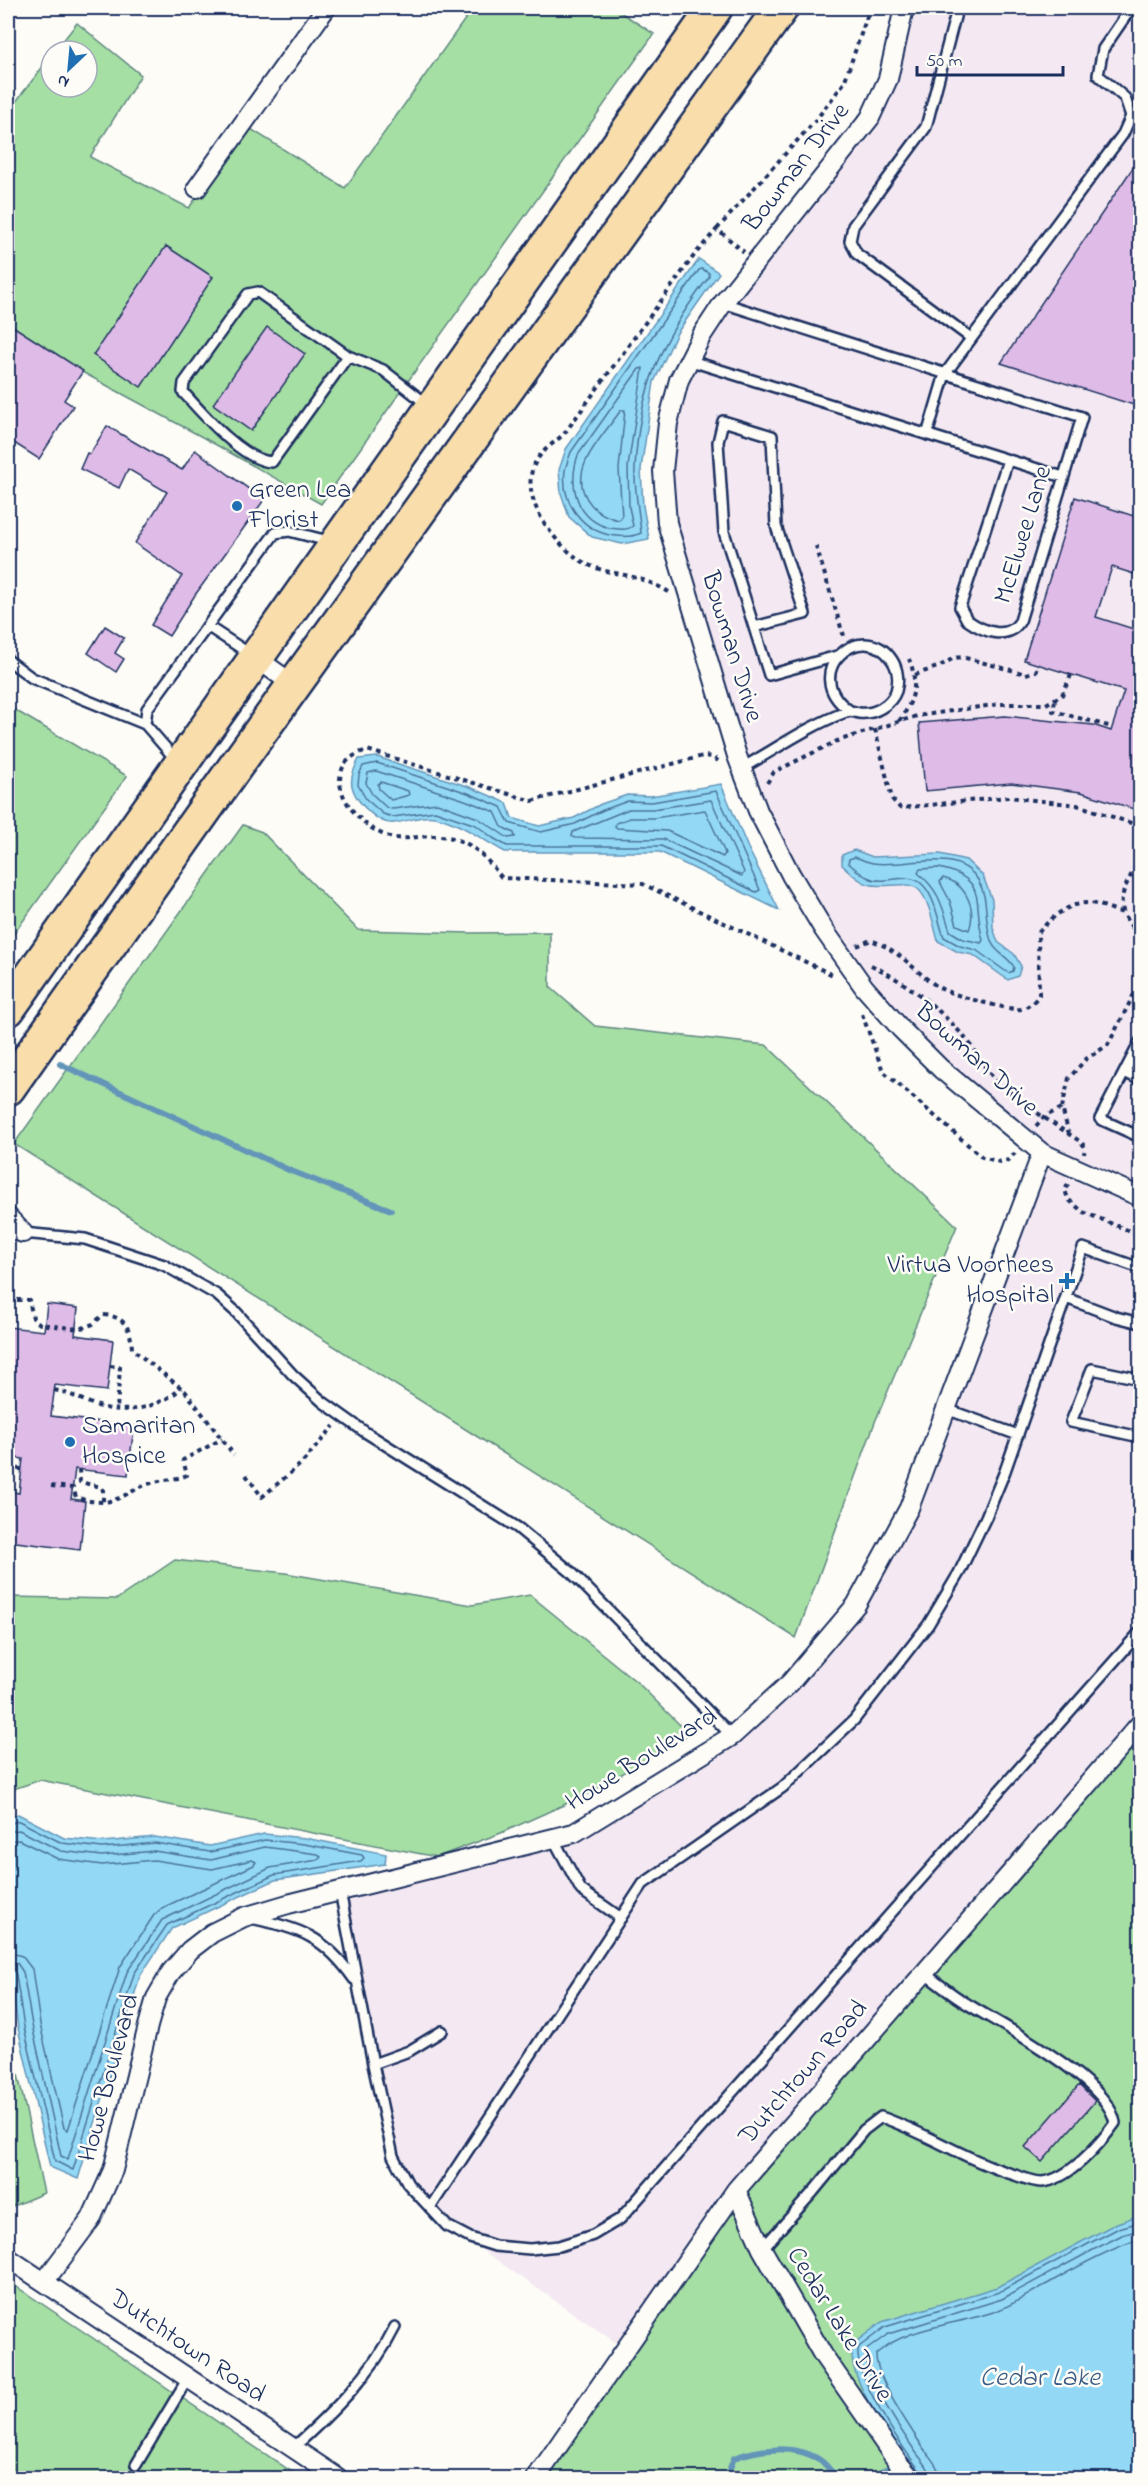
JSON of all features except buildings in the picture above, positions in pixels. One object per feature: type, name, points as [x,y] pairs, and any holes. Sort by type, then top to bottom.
[{"type":"highway","points":[[8,1088],[294,685],[781,8]]},
{"type":"highway","points":[[8,1009],[713,9]]},
{"type":"street","points":[[196,188],[327,8]]},
{"type":"street","name":"Bowman Drive","points":[[904,8],[888,79],[870,118],[723,303],[688,360],[679,380],[668,423],[663,471],[667,523],[742,768],[758,811],[791,875],[824,930],[864,987],[941,1069],[1042,1153],[1140,1197]]},
{"type":"street","points":[[256,658],[294,685]]},
{"type":"street","name":"Howe Boulevard","points":[[44,2282],[92,2218],[104,2194],[156,1998],[171,1972],[190,1950],[212,1933],[244,1917],[574,1833],[732,1736],[790,1683],[856,1605],[909,1508],[1042,1153]]},
{"type":"street","points":[[8,1216],[15,1230]]},
{"type":"street","name":"Dutchtown Road","points":[[536,2478],[736,2190],[1140,1724]]},
{"type":"street","name":"Cedar Lake Drive","points":[[736,2190],[762,2249],[823,2355],[898,2464],[911,2478]]},
{"type":"street","name":"Dutchtown Road","points":[[8,2258],[338,2478]]},
{"type":"lane","points":[[960,8],[956,14],[926,127],[853,226],[850,241],[857,254],[971,338]]},
{"type":"lane","points":[[927,435],[945,374],[1123,134],[1131,116],[1125,98],[1098,75],[1103,49],[1131,8]]},
{"type":"lane","points":[[348,356],[272,462],[263,461],[224,436],[183,392],[184,383],[248,294],[258,292],[348,356],[383,370],[432,408]]},
{"type":"lane","name":"McElwee Lane","points":[[688,360],[1008,460],[960,607],[967,620],[999,634],[1015,629],[1020,621],[1082,417],[723,303]]},
{"type":"lane","points":[[742,768],[823,722],[850,711],[871,712],[889,702],[895,692],[897,671],[886,653],[877,647],[855,645],[837,656],[769,675],[724,532],[718,442],[723,421],[772,436],[776,526],[805,614],[754,627]]},
{"type":"lane","points":[[1008,460],[1063,477]]},
{"type":"lane","points":[[145,724],[147,709],[275,533],[289,531],[337,543]]},
{"type":"lane","points":[[207,626],[256,658]]},
{"type":"lane","points":[[837,656],[830,674],[831,693],[850,711]]},
{"type":"lane","points":[[8,660],[32,678],[145,724],[180,765]]},
{"type":"lane","points":[[1140,1042],[1100,1119],[1140,1137]]},
{"type":"lane","points":[[1125,1072],[1140,1080]]},
{"type":"lane","points":[[15,1230],[85,1239],[164,1265],[217,1295],[236,1312],[293,1375],[323,1402],[341,1416],[518,1528],[571,1572],[732,1736]]},
{"type":"lane","points":[[430,2208],[643,1884],[783,1787],[854,1720],[928,1625],[953,1583],[986,1517],[1018,1435],[1083,1248],[1140,1268]]},
{"type":"lane","points":[[1066,1298],[1116,1317],[1140,1323]]},
{"type":"lane","points":[[1140,1379],[1092,1369],[1071,1422],[1140,1437]]},
{"type":"lane","points":[[946,1409],[1018,1435]]},
{"type":"lane","points":[[340,1892],[393,2156],[408,2184],[447,2226],[470,2238],[495,2246],[530,2249],[559,2246],[593,2235],[620,2219],[1140,1632]]},
{"type":"lane","points":[[553,1838],[581,1890],[621,1918]]},
{"type":"lane","points":[[244,1917],[281,1925],[326,1945],[342,1962],[357,1984]]},
{"type":"lane","points":[[762,2249],[864,2130],[881,2117],[913,2129],[926,2138],[979,2163],[1041,2182],[1054,2179],[1089,2154],[1115,2123],[1114,2111],[1089,2083],[1030,2042],[967,2004],[924,1973]]},
{"type":"lane","points":[[373,2064],[409,2051],[442,2031]]},
{"type":"lane","points":[[293,2448],[318,2425],[377,2358],[395,2327]]},
{"type":"lane","points":[[136,2465],[188,2378]]},
{"type":"path","points":[[692,603],[654,584],[603,571],[570,554],[545,525],[531,492],[530,476],[541,453],[564,434],[696,253],[814,121],[844,83],[870,8]]},
{"type":"path","points":[[717,229],[756,262]]},
{"type":"path","points":[[915,675],[954,658],[962,657],[1026,674],[1036,671],[1040,665]]},
{"type":"path","points":[[766,786],[774,772],[837,741],[917,716],[1000,704],[1047,704],[1055,700],[1067,687],[1071,675]]},
{"type":"path","points":[[1055,700],[1053,711],[1112,727]]},
{"type":"path","points":[[875,729],[892,799],[900,808],[908,809],[927,804],[1008,797],[1077,805],[1140,826]]},
{"type":"path","points":[[720,762],[713,757],[703,756],[532,801],[367,750],[348,760],[339,780],[340,791],[351,809],[376,831],[391,837],[433,834],[457,839],[479,851],[502,878],[644,884],[834,977]]},
{"type":"path","points":[[1140,858],[1122,894],[1123,913],[1140,937]]},
{"type":"path","points":[[856,946],[871,940],[891,947],[941,989],[1005,1008],[1021,1009],[1028,1006],[1039,995],[1038,933],[1052,917],[1070,907],[1090,903],[1123,913]]},
{"type":"path","points":[[850,939],[859,951]]},
{"type":"path","points":[[868,964],[898,978],[918,996],[933,1005],[978,1054],[991,1074],[1085,1147],[1086,1150],[1065,1190],[1074,1207],[1140,1235]]},
{"type":"path","points":[[828,968],[841,986]]},
{"type":"path","points":[[1069,1134],[1062,1108],[1069,1078],[1086,1059],[1107,1045],[1133,996],[1140,1000]]},
{"type":"path","points":[[856,1005],[863,1015],[883,1071],[982,1157],[1000,1162],[1010,1160],[1044,1117],[1062,1108]]},
{"type":"path","points":[[8,1300],[29,1300],[33,1318],[40,1324],[79,1329],[93,1324],[103,1315],[111,1315],[127,1326],[131,1332],[132,1349],[136,1355],[181,1389],[234,1455]]},
{"type":"path","points":[[110,1366],[120,1367],[117,1409]]},
{"type":"path","points":[[54,1390],[74,1395],[96,1405],[132,1410],[168,1399],[181,1389]]},
{"type":"path","points":[[246,1475],[262,1497],[302,1463],[341,1416]]},
{"type":"path","points":[[51,1486],[72,1488],[76,1497],[88,1501],[103,1502],[120,1498],[150,1483],[188,1475],[183,1460],[222,1439]]},
{"type":"path","points":[[8,1467],[22,1468]]},
{"type":"path","points":[[79,1469],[80,1482],[100,1487],[103,1490],[103,1502]]},
{"type":"shaded area","name":"Virtua Voorhees Hospital","points":[[904,8],[1140,8],[1140,1724],[625,2349],[447,2226],[400,2171],[340,1891],[574,1833],[732,1736],[856,1605],[909,1508],[1042,1153],[864,987],[758,811],[692,603],[663,471],[688,360],[870,118]]},
{"type":"green space","points":[[473,8],[614,8],[654,34],[321,504],[8,332],[8,112],[39,72],[39,99],[99,99],[99,41],[141,75],[90,157],[189,208],[246,126],[345,188]]},
{"type":"green space","points":[[77,23],[97,39],[64,39]]},
{"type":"green space","points":[[8,706],[127,776],[8,942]]},
{"type":"green space","points":[[243,825],[262,832],[358,930],[470,933],[550,932],[550,987],[595,1026],[766,1045],[957,1226],[875,1422],[796,1638],[14,1144]]},
{"type":"green space","points":[[175,1560],[285,1573],[472,1605],[530,1595],[638,1683],[689,1734],[588,1794],[501,1833],[437,1857],[40,1780],[8,1791],[8,1597],[117,1599]]},
{"type":"green space","points":[[1140,1724],[1140,2478],[536,2478],[736,2190]]},
{"type":"green space","points":[[8,2029],[44,2193],[8,2208]]},
{"type":"green space","points":[[8,2281],[301,2478],[8,2478]]},
{"type":"water","points":[[699,259],[719,273],[677,333],[654,382],[641,469],[643,506],[649,539],[622,544],[592,537],[569,517],[561,493],[559,470],[566,449]]},
{"type":"water","points":[[377,757],[470,787],[507,803],[512,818],[539,826],[574,818],[601,804],[627,795],[651,796],[721,784],[748,848],[779,910],[660,852],[505,852],[463,828],[435,817],[388,823],[374,816],[362,805],[354,792],[352,783],[353,772],[359,759]]},
{"type":"water","points":[[854,850],[873,857],[940,854],[966,860],[983,876],[992,900],[993,928],[998,942],[1014,954],[1021,966],[1018,976],[1008,980],[973,955],[958,952],[938,941],[922,893],[914,886],[874,885],[861,881],[842,865],[842,855]]},
{"type":"water","points":[[18,1814],[64,1838],[103,1842],[155,1837],[210,1846],[264,1834],[305,1838],[386,1854],[385,1864],[275,1880],[172,1928],[140,1976],[78,2179],[50,2167],[18,2028],[8,1956],[8,1819]]},
{"type":"water","name":"Cedar Lake","points":[[1140,2215],[1140,2478],[919,2478],[887,2433],[864,2394],[852,2358],[853,2344],[882,2322],[997,2287],[1117,2223]]},
{"type":"waterway","points":[[60,1064],[291,1171],[391,1210]]},
{"type":"waterway","points":[[726,2478],[734,2458],[778,2449],[801,2452],[811,2456],[823,2463],[837,2478]]},
{"type":"waterway","points":[[871,2478],[896,2463]]},
{"type":"place","name":"Green Lea Florist","points":[[237,506]]},
{"type":"place","name":"Virtua Voorhees Hospital","points":[[1067,1281]]},
{"type":"place","name":"Samaritan Hospice","points":[[70,1442]]}]
